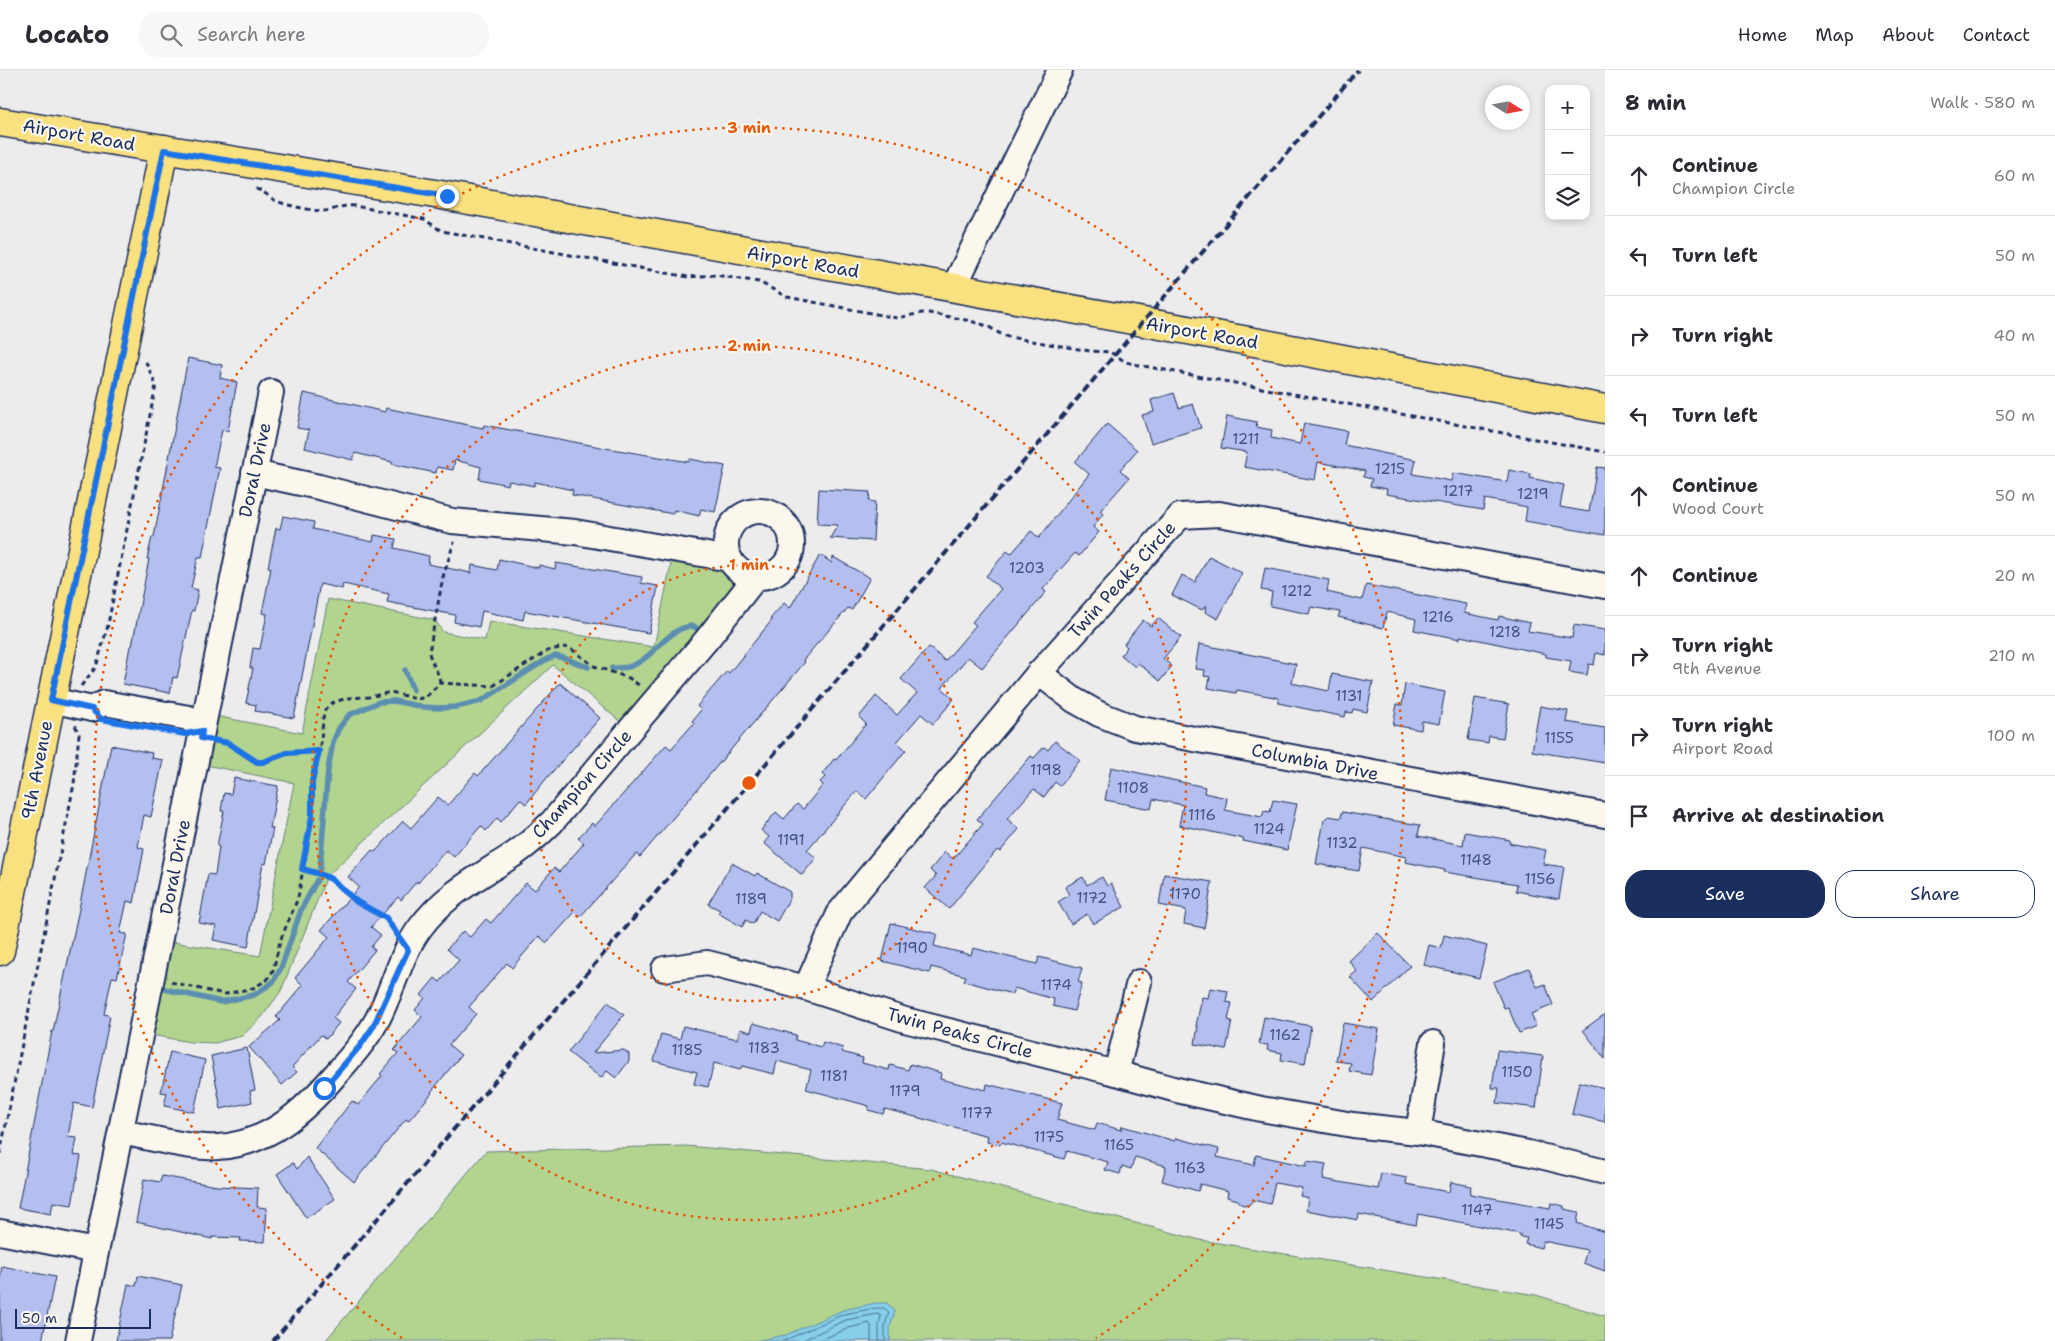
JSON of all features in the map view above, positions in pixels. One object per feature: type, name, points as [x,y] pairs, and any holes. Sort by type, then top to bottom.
[{"type":"main road","name":"Airport Road","points":[[0,122],[447,196],[1265,344],[1605,409]]},
{"type":"main road","name":"9th Avenue","points":[[0,951],[164,150]]},
{"type":"street","points":[[953,289],[1060,70]]},
{"type":"street","name":"Doral Drive","points":[[78,1341],[271,392]]},
{"type":"street","points":[[254,473],[319,487],[430,517],[458,522],[575,532],[730,559]]},
{"type":"street","points":[[757,510],[768,511],[778,516],[786,524],[793,544],[785,565],[777,572],[767,576],[756,577],[740,571],[730,559],[726,548],[727,537],[730,527],[737,519],[757,510]]},
{"type":"street","name":"Twin Peaks Circle","points":[[806,988],[840,912],[1039,673],[1180,516],[1188,514],[1219,514],[1605,586]]},
{"type":"street","name":"Champion Circle","points":[[121,1132],[199,1146],[233,1145],[257,1139],[284,1125],[307,1106],[360,1046],[382,1009],[408,950],[420,928],[461,887],[524,847],[552,822],[756,577]]},
{"type":"street","name":"Columbia Drive","points":[[1039,673],[1074,700],[1099,714],[1135,728],[1605,815]]},
{"type":"street","points":[[51,700],[92,709],[104,703],[189,718],[201,735]]},
{"type":"street","name":"Twin Peaks Circle","points":[[664,969],[707,963],[806,988],[905,1020],[1177,1090],[1260,1109],[1354,1125],[1418,1132],[1528,1153],[1605,1172]]},
{"type":"street","points":[[1116,1073],[1139,982]]},
{"type":"street","points":[[1418,1132],[1433,1044]]},
{"type":"street","points":[[0,1232],[96,1251]]},
{"type":"path","points":[[256,189],[280,202],[317,210],[325,211],[345,206],[355,206],[424,219],[440,230],[447,232],[688,277],[715,275],[759,282],[787,297],[897,318],[929,313],[984,325],[998,334],[1009,337],[1090,351],[1110,352],[1126,362],[1138,365],[1605,452]]},
{"type":"path","points":[[81,686],[96,667],[107,629],[156,385],[143,357]]},
{"type":"path","points":[[440,683],[438,671],[430,657],[430,648],[443,578],[453,548],[458,522]]},
{"type":"path","points":[[152,977],[223,994],[249,989],[264,982],[273,971],[280,941],[298,898],[312,816],[312,782],[319,751],[322,714],[326,707],[332,703],[347,698],[369,697],[391,692],[420,698],[428,695],[440,683],[493,686],[547,651],[563,646],[570,648],[594,666],[635,681],[655,700]]},
{"type":"path","points":[[0,1154],[74,784],[80,734],[73,723]]},
{"type":"path","points":[[201,735],[228,743],[257,762],[263,762],[287,753],[319,751]]},
{"type":"path","points":[[302,869],[331,879],[357,902],[386,918],[408,950]]},
{"type":"green space","points":[[674,549],[736,568],[745,574],[630,730],[553,665],[327,876],[281,991],[262,1017],[242,1036],[215,1043],[190,1042],[140,1033],[160,940],[260,956],[294,783],[196,763],[205,714],[302,733],[328,599],[435,620],[443,632],[485,640],[489,621],[654,647]]},
{"type":"green space","points":[[687,1146],[931,1169],[1200,1240],[1536,1295],[1605,1316],[1605,1341],[325,1341],[486,1151]]},
{"type":"water","points":[[876,1303],[887,1303],[895,1311],[890,1327],[890,1341],[755,1341],[786,1335],[843,1310]]},
{"type":"building","points":[[188,358],[222,365],[220,378],[237,382],[228,431],[222,430],[214,467],[220,468],[202,557],[198,557],[191,588],[198,590],[194,611],[192,610],[177,678],[173,677],[170,693],[123,684],[149,559],[147,559],[152,537],[154,537]]},
{"type":"building","points":[[304,393],[385,412],[386,408],[483,428],[484,425],[606,448],[689,462],[690,459],[725,466],[715,512],[701,509],[699,516],[674,510],[673,514],[572,495],[573,490],[535,482],[534,486],[509,481],[508,485],[479,479],[481,467],[455,460],[453,470],[437,467],[436,473],[392,464],[392,462],[355,453],[353,460],[305,448],[309,430],[297,428]]},
{"type":"building","points":[[1174,393],[1179,408],[1193,404],[1201,428],[1151,443],[1142,415],[1154,412],[1151,400]]},
{"type":"building","points":[[1227,416],[1257,422],[1256,427],[1272,430],[1271,438],[1300,444],[1304,423],[1347,431],[1344,445],[1416,460],[1413,474],[1451,481],[1453,473],[1507,482],[1509,470],[1531,474],[1530,478],[1564,485],[1560,507],[1589,512],[1597,467],[1605,468],[1605,535],[1525,521],[1527,507],[1485,499],[1483,510],[1386,494],[1387,489],[1370,486],[1372,479],[1363,477],[1365,471],[1318,462],[1315,480],[1244,467],[1247,452],[1221,448]]},
{"type":"building","points":[[1107,424],[1137,450],[1120,470],[1129,478],[1100,511],[1103,514],[1093,527],[1099,532],[1079,556],[1075,553],[1043,589],[1046,592],[982,668],[968,657],[942,688],[954,699],[933,724],[921,714],[897,742],[906,750],[866,799],[857,791],[807,850],[816,858],[802,875],[764,843],[769,837],[761,830],[776,812],[784,819],[797,804],[803,809],[823,785],[820,782],[825,777],[822,774],[866,724],[859,717],[876,696],[897,715],[917,693],[901,679],[929,647],[945,661],[976,625],[972,622],[1001,589],[986,576],[1007,551],[1011,554],[1031,531],[1039,538],[1089,474],[1075,462]]},
{"type":"building","points":[[819,489],[870,492],[869,501],[875,502],[873,541],[830,538],[838,525],[817,524]]},
{"type":"building","points":[[283,516],[314,522],[313,529],[373,542],[374,535],[396,539],[394,548],[429,556],[428,564],[471,573],[472,565],[497,570],[499,559],[539,568],[539,565],[555,569],[556,563],[642,577],[641,583],[658,586],[649,633],[525,611],[523,620],[482,611],[479,627],[454,622],[455,615],[387,602],[389,594],[343,584],[342,589],[320,584],[294,718],[255,711],[256,705],[246,703],[253,668],[250,668],[253,648],[260,649],[267,614],[262,613],[271,568],[268,567],[276,528],[280,529]]},
{"type":"building","points":[[820,555],[832,563],[833,557],[870,578],[852,610],[848,608],[803,660],[805,662],[640,857],[636,854],[580,917],[575,912],[547,943],[539,936],[512,968],[507,963],[469,1007],[476,1014],[449,1045],[461,1055],[432,1093],[408,1121],[406,1119],[354,1182],[315,1148],[352,1101],[358,1105],[382,1076],[380,1074],[398,1053],[394,1050],[422,1017],[415,1010],[425,998],[421,995],[435,978],[440,982],[459,960],[447,949],[463,931],[470,937],[486,919],[491,923],[526,883],[535,890],[554,868],[559,872],[584,843],[578,838],[592,823],[595,826],[666,745],[671,749],[694,723],[692,721],[701,710],[697,706],[727,671],[729,673],[772,620],[770,619],[784,603],[790,608]]},
{"type":"building","points":[[1209,556],[1242,573],[1218,619],[1205,612],[1206,605],[1202,610],[1172,595],[1182,575],[1195,582]]},
{"type":"building","points":[[1265,568],[1329,580],[1327,592],[1362,600],[1366,585],[1466,604],[1464,613],[1498,620],[1499,616],[1530,623],[1528,631],[1572,638],[1574,625],[1605,630],[1605,655],[1596,653],[1594,665],[1589,664],[1587,675],[1569,672],[1571,661],[1546,657],[1546,654],[1460,636],[1460,639],[1414,630],[1416,619],[1387,612],[1383,628],[1338,617],[1340,612],[1311,607],[1309,614],[1270,606],[1272,592],[1261,590]]},
{"type":"building","points":[[1158,618],[1181,637],[1163,659],[1172,666],[1160,681],[1138,663],[1135,667],[1121,655],[1127,647],[1124,644],[1143,620],[1151,626]]},
{"type":"building","points":[[1199,644],[1296,664],[1292,683],[1329,691],[1332,674],[1373,682],[1367,712],[1353,709],[1352,713],[1346,712],[1345,717],[1278,703],[1279,698],[1237,690],[1236,693],[1208,688],[1210,677],[1204,676],[1205,670],[1195,669]]},
{"type":"building","points":[[560,683],[600,718],[526,804],[520,799],[501,822],[497,818],[486,831],[481,826],[454,857],[446,850],[418,883],[417,881],[401,900],[398,897],[371,927],[381,935],[371,947],[375,950],[348,982],[356,989],[333,1018],[339,1023],[326,1039],[321,1035],[292,1067],[297,1072],[282,1085],[249,1047],[280,1020],[276,1017],[303,985],[295,978],[329,937],[321,930],[359,887],[348,877],[372,850],[375,852],[403,821],[411,828],[438,797],[448,805],[475,773],[478,776]]},
{"type":"building","points":[[1405,684],[1445,692],[1439,724],[1422,721],[1421,730],[1393,725],[1397,704],[1402,705]]},
{"type":"building","points":[[1475,698],[1509,704],[1503,738],[1489,736],[1488,743],[1468,740]]},
{"type":"building","points":[[1540,706],[1568,711],[1566,722],[1605,728],[1605,763],[1532,751]]},
{"type":"building","points":[[1055,741],[1080,760],[1060,786],[1055,782],[1044,797],[1034,789],[1007,819],[1019,829],[1000,852],[997,850],[949,909],[925,888],[936,876],[930,870],[945,852],[953,859],[983,824],[977,819],[1031,756],[1034,758],[1044,747],[1048,750]]},
{"type":"building","points":[[111,745],[152,753],[151,758],[163,760],[151,817],[144,815],[138,847],[144,849],[134,903],[127,901],[120,933],[127,934],[117,978],[112,977],[104,1014],[110,1016],[92,1107],[74,1103],[68,1137],[77,1138],[74,1155],[81,1156],[72,1205],[53,1202],[51,1214],[18,1208],[52,1031],[79,909]]},
{"type":"building","points":[[1111,767],[1205,787],[1204,793],[1227,798],[1225,810],[1262,817],[1264,811],[1270,812],[1273,800],[1297,804],[1287,850],[1179,825],[1183,805],[1153,799],[1151,809],[1105,800]]},
{"type":"building","points":[[234,778],[278,786],[270,828],[273,828],[266,864],[263,863],[248,947],[213,940],[216,926],[199,923],[208,874],[215,875],[219,847],[217,846],[224,811],[221,811],[224,793],[231,794]]},
{"type":"building","points":[[1342,812],[1420,825],[1418,836],[1463,845],[1465,832],[1510,840],[1509,843],[1546,850],[1543,864],[1564,867],[1559,899],[1516,891],[1517,884],[1444,872],[1445,870],[1405,862],[1406,857],[1363,848],[1359,871],[1316,864],[1324,820],[1328,816],[1341,818]]},
{"type":"building","points":[[732,863],[755,876],[757,873],[790,892],[790,898],[777,921],[760,911],[753,924],[746,920],[742,927],[718,913],[720,910],[708,904]]},
{"type":"building","points":[[1164,874],[1212,882],[1204,928],[1184,924],[1186,910],[1159,905]]},
{"type":"building","points":[[1083,877],[1087,885],[1102,877],[1107,886],[1111,883],[1124,907],[1093,924],[1087,914],[1071,924],[1058,902],[1069,895],[1065,887]]},
{"type":"building","points":[[891,923],[937,934],[934,946],[971,955],[973,948],[1037,964],[1039,957],[1082,968],[1078,982],[1082,983],[1074,1011],[1053,1006],[1054,999],[1014,988],[1012,994],[964,981],[966,976],[931,967],[930,973],[882,961]]},
{"type":"building","points":[[1378,933],[1410,966],[1373,1002],[1350,977],[1357,971],[1349,961]]},
{"type":"building","points":[[1444,935],[1487,946],[1479,978],[1424,965],[1429,945],[1441,948]]},
{"type":"building","points":[[1529,968],[1537,987],[1545,984],[1553,1005],[1531,1014],[1536,1026],[1519,1033],[1508,1007],[1504,1008],[1493,982]]},
{"type":"building","points":[[1210,988],[1228,991],[1226,1002],[1232,1003],[1228,1020],[1232,1021],[1226,1050],[1195,1044],[1198,1026],[1196,1026],[1202,997],[1208,998]]},
{"type":"building","points":[[608,1002],[624,1015],[593,1053],[624,1050],[629,1054],[629,1061],[616,1078],[607,1071],[601,1078],[568,1052]]},
{"type":"building","points":[[1605,1014],[1605,1059],[1583,1030]]},
{"type":"building","points":[[1264,1017],[1311,1026],[1305,1064],[1281,1060],[1282,1053],[1267,1050],[1268,1045],[1259,1044]]},
{"type":"building","points":[[753,1023],[796,1035],[795,1040],[821,1047],[823,1042],[843,1048],[842,1052],[863,1058],[862,1063],[889,1070],[890,1065],[908,1070],[910,1064],[941,1073],[940,1079],[986,1090],[987,1084],[1062,1103],[1057,1120],[1095,1130],[1097,1123],[1121,1130],[1122,1126],[1175,1141],[1176,1138],[1219,1149],[1217,1157],[1254,1165],[1256,1155],[1306,1166],[1307,1161],[1326,1164],[1323,1179],[1378,1189],[1381,1173],[1407,1178],[1406,1184],[1449,1192],[1451,1182],[1471,1186],[1470,1194],[1550,1208],[1551,1203],[1564,1206],[1564,1209],[1579,1212],[1577,1223],[1605,1232],[1605,1271],[1583,1263],[1587,1250],[1543,1241],[1541,1248],[1525,1244],[1527,1238],[1520,1237],[1520,1234],[1418,1214],[1416,1225],[1359,1214],[1358,1220],[1306,1210],[1308,1198],[1300,1196],[1302,1188],[1275,1183],[1270,1204],[1253,1200],[1248,1206],[1241,1204],[1238,1200],[1227,1197],[1228,1191],[1200,1184],[1198,1191],[1162,1181],[1166,1166],[1135,1157],[1131,1169],[1122,1166],[1120,1174],[1105,1170],[1108,1162],[1067,1151],[1064,1159],[1001,1142],[1000,1145],[987,1142],[988,1136],[885,1109],[883,1114],[868,1110],[869,1106],[806,1089],[811,1070],[777,1061],[774,1074],[742,1066],[740,1070],[714,1063],[708,1087],[694,1084],[697,1072],[654,1061],[661,1034],[680,1039],[683,1026],[737,1039],[740,1029],[751,1032]]},
{"type":"building","points":[[1343,1023],[1379,1029],[1371,1075],[1349,1071],[1351,1063],[1336,1061]]},
{"type":"building","points":[[247,1048],[255,1090],[250,1091],[252,1102],[221,1109],[211,1056]]},
{"type":"building","points":[[1497,1050],[1543,1056],[1536,1108],[1497,1103],[1499,1088],[1492,1088]]},
{"type":"building","points":[[170,1052],[205,1060],[194,1112],[164,1106],[167,1093],[161,1092]]},
{"type":"building","points":[[1579,1082],[1605,1088],[1605,1122],[1572,1114]]},
{"type":"building","points":[[307,1157],[335,1199],[306,1218],[277,1174],[293,1163],[297,1169]]},
{"type":"building","points":[[162,1176],[217,1186],[258,1188],[257,1207],[267,1208],[265,1242],[240,1241],[241,1238],[212,1237],[212,1239],[136,1222],[144,1179],[160,1182]]},
{"type":"building","points":[[2,1266],[55,1277],[42,1341],[0,1341],[0,1278]]},
{"type":"building","points":[[138,1276],[182,1285],[169,1341],[116,1341],[128,1284],[136,1286]]},
{"type":"waterway","points":[[612,668],[628,667],[637,663],[668,637],[684,627],[694,626],[704,635]]},
{"type":"waterway","points":[[320,868],[328,769],[333,742],[339,728],[349,715],[379,702],[394,701],[439,708],[456,707],[481,701],[547,659],[555,656],[588,667]]},
{"type":"waterway","points":[[405,670],[413,690]]},
{"type":"waterway","points":[[156,987],[221,1002],[254,995],[273,982],[281,968],[301,910],[317,880]]},
{"type":"railway","points":[[273,1341],[1358,70]]},
{"type":"route","points":[[324,1088],[360,1046],[373,1027],[408,950],[386,918],[360,905],[331,879],[302,869],[312,816],[312,782],[319,751],[310,750],[287,753],[263,762],[257,762],[251,760],[228,743],[201,738],[202,731],[185,734],[101,719],[92,709],[51,700],[164,150],[447,196]]}]
